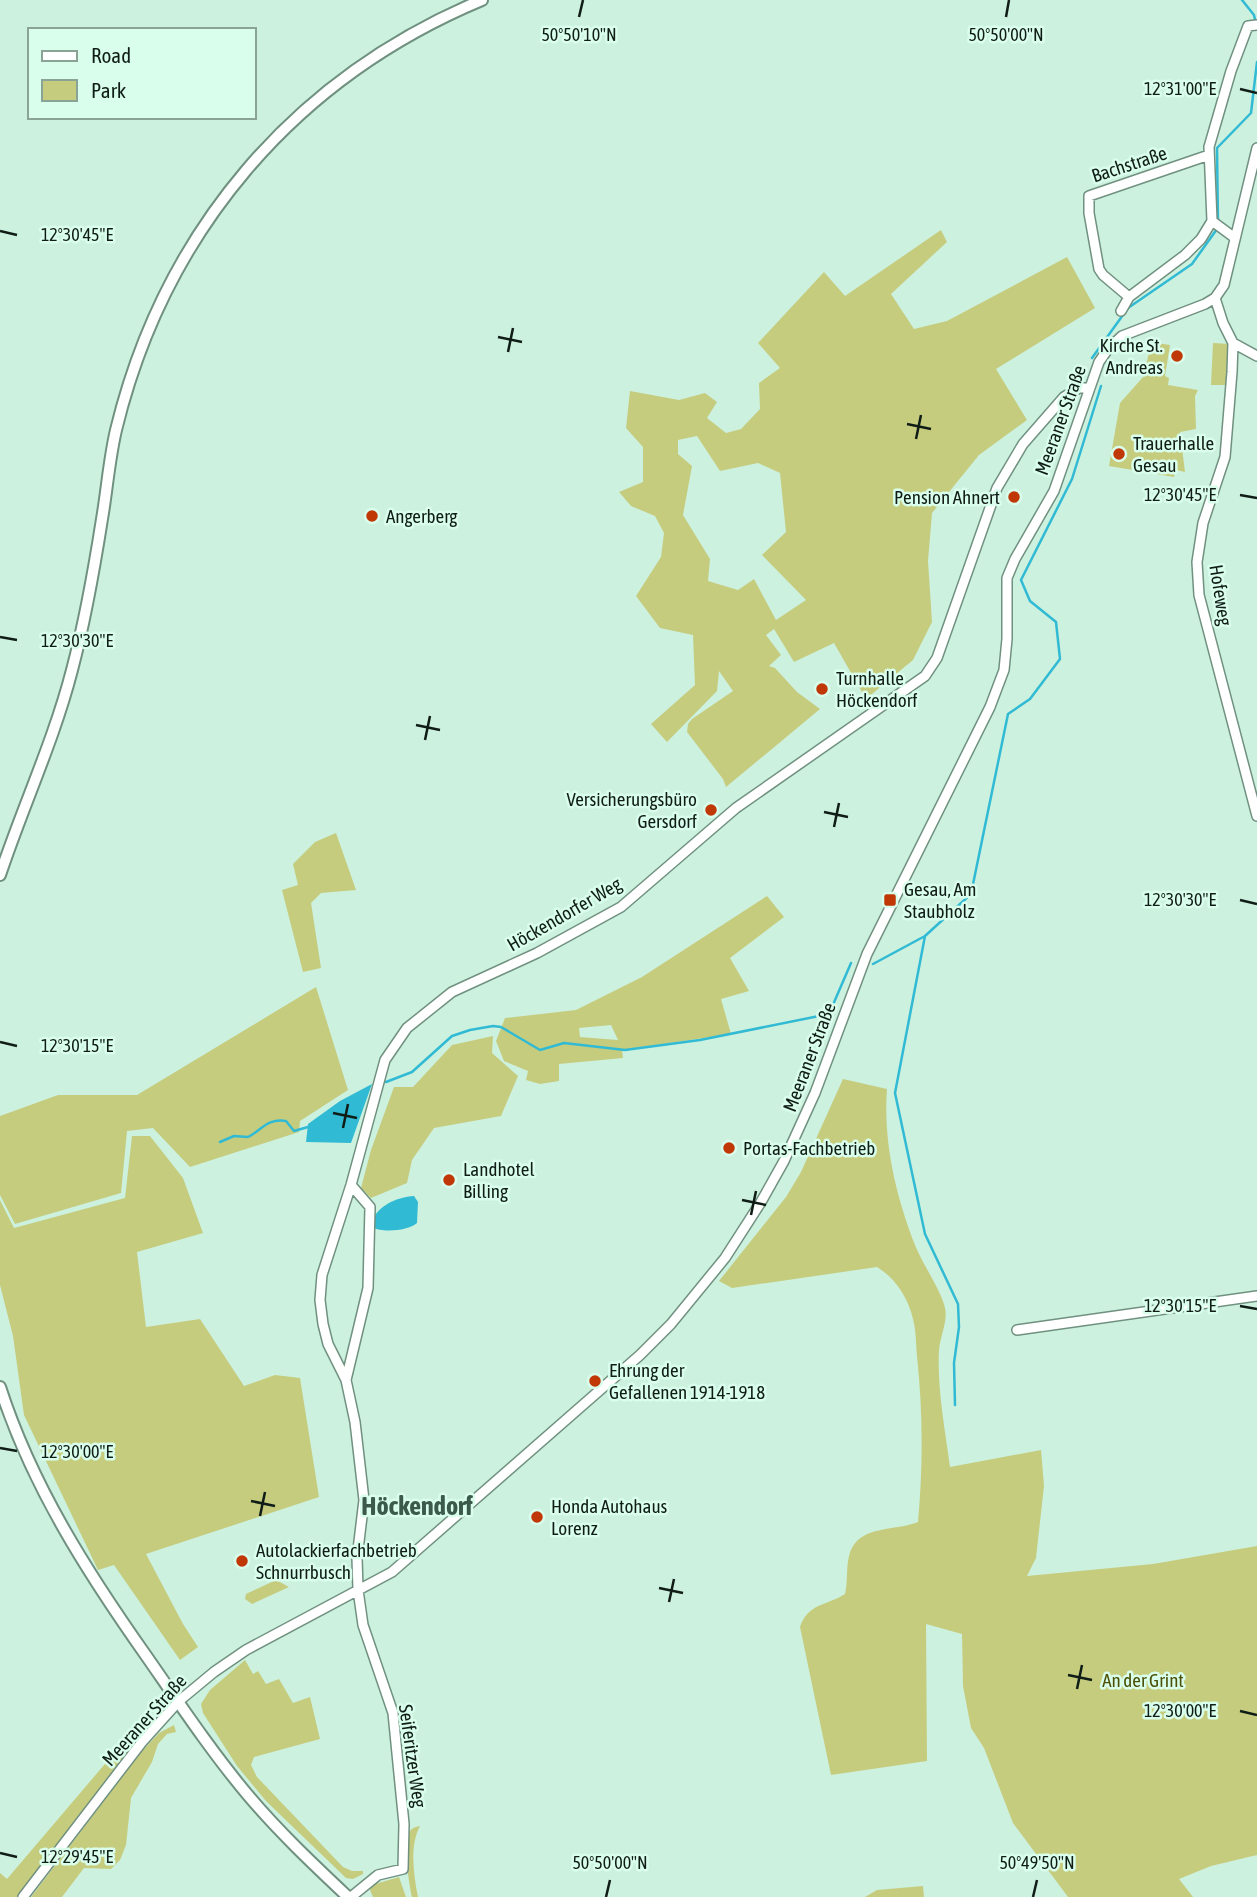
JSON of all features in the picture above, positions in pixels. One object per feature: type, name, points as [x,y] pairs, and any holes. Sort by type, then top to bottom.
[{"type":"main road","points":[[0,875],[72,670],[103,516],[106,481],[128,383],[156,311],[176,270],[201,228],[243,172],[308,106],[341,79],[386,49],[482,0]]},
{"type":"main road","points":[[0,1387],[30,1464],[65,1532],[111,1606],[246,1793],[300,1852],[349,1897]]},
{"type":"street","points":[[1235,238],[1216,224],[1209,146],[1231,71],[1253,25]]},
{"type":"street","points":[[1215,298],[1224,285],[1257,148]]},
{"type":"street","name":"Bachstraße","points":[[1129,297],[1099,269],[1089,212],[1089,196],[1209,155]]},
{"type":"street","points":[[1121,311],[1129,297],[1185,255],[1216,224]]},
{"type":"street","name":"Hofeweg","points":[[1215,298],[1233,343],[1231,396],[1225,457],[1203,523],[1197,562],[1201,605],[1257,816]]},
{"type":"street","name":"Meeraner Straße","points":[[23,1897],[142,1742],[179,1701],[246,1650],[391,1572],[640,1355],[703,1287],[725,1258],[784,1161],[815,1093],[871,945],[990,707],[1004,670],[1007,578],[1054,491],[1099,362],[1122,336],[1215,298]]},
{"type":"street","points":[[1233,343],[1257,356]]},
{"type":"street","name":"Höckendorfer Weg","points":[[358,1590],[357,1558],[364,1500],[355,1422],[346,1380],[328,1344],[320,1300],[322,1275],[351,1185],[385,1060],[407,1028],[452,992],[537,953],[621,906],[736,808],[925,676],[937,658],[997,488],[1023,444],[1064,397],[1079,388],[1090,388]]},
{"type":"street","points":[[346,1380],[368,1289],[370,1207],[351,1185]]},
{"type":"street","points":[[1017,1330],[1257,1296]]},
{"type":"street","name":"Seiferitzer Weg","points":[[349,1897],[378,1875],[403,1869],[404,1836],[393,1713],[363,1625],[358,1590]]},
{"type":"green space","points":[[941,230],[947,242],[891,294],[914,329],[947,321],[1067,257],[1095,308],[996,369],[1027,420],[979,455],[932,513],[928,561],[932,622],[913,660],[866,699],[834,643],[794,662],[774,629],[766,635],[781,655],[769,666],[775,668],[797,692],[820,709],[726,787],[723,779],[687,732],[692,719],[733,691],[719,671],[717,691],[667,742],[651,724],[695,685],[693,635],[660,628],[636,596],[661,557],[664,533],[655,516],[631,506],[619,492],[643,482],[643,447],[626,428],[630,391],[679,400],[705,393],[717,402],[707,418],[726,433],[741,429],[760,409],[759,383],[780,368],[758,343],[824,272],[845,296]],"holes":[[[697,436],[720,471],[758,463],[780,473],[786,532],[762,555],[806,600],[776,620],[754,579],[738,590],[708,581],[710,559],[683,515],[692,466],[678,454],[678,440]]]},
{"type":"green space","points":[[1151,342],[1170,345],[1165,376],[1169,378],[1168,385],[1198,390],[1195,396],[1196,429],[1180,432],[1185,472],[1176,470],[1174,477],[1109,466],[1120,403],[1144,376]]},
{"type":"green space","points":[[1213,343],[1230,344],[1228,385],[1211,385]]},
{"type":"green space","points":[[336,833],[356,890],[321,893],[311,903],[321,968],[303,972],[282,890],[298,885],[293,864],[315,842]]},
{"type":"green space","points":[[767,896],[784,917],[730,958],[749,991],[721,999],[731,1034],[622,1050],[623,1058],[559,1064],[559,1081],[540,1084],[526,1080],[528,1071],[504,1061],[496,1041],[505,1018],[576,1010],[642,977]],"holes":[[[611,1025],[618,1040],[580,1037],[579,1028]]]},
{"type":"green space","points":[[316,987],[348,1090],[300,1121],[299,1132],[190,1167],[153,1128],[127,1131],[121,1193],[15,1224],[0,1195],[0,1116],[58,1095],[137,1095]]},
{"type":"green space","points":[[493,1036],[492,1053],[518,1076],[501,1116],[434,1128],[412,1160],[407,1183],[371,1198],[361,1188],[371,1150],[394,1087],[413,1087],[452,1045]]},
{"type":"green space","name":"An der Grint","points":[[843,1079],[887,1089],[889,1149],[902,1207],[915,1245],[945,1308],[939,1379],[950,1467],[1041,1450],[1044,1486],[1036,1558],[1027,1576],[1153,1564],[1257,1546],[1257,1855],[1211,1866],[1179,1879],[1193,1897],[1068,1897],[1013,1823],[984,1748],[971,1728],[963,1686],[962,1634],[926,1624],[927,1761],[831,1775],[800,1627],[803,1619],[813,1609],[845,1594],[849,1556],[860,1539],[877,1531],[918,1522],[921,1419],[914,1323],[900,1289],[877,1267],[732,1288],[719,1281],[786,1197],[801,1172]]},
{"type":"green space","points":[[132,1136],[150,1136],[183,1178],[203,1233],[137,1252],[146,1327],[200,1319],[244,1386],[275,1375],[300,1378],[319,1497],[146,1554],[198,1647],[180,1660],[114,1565],[98,1570],[24,1415],[13,1336],[0,1285],[0,1200],[14,1228],[125,1198]]},
{"type":"green space","points":[[276,1580],[289,1587],[252,1604],[245,1599],[246,1594]]},
{"type":"green space","points":[[245,1660],[253,1674],[258,1671],[266,1684],[279,1679],[293,1703],[310,1697],[320,1739],[254,1757],[251,1765],[257,1777],[343,1867],[352,1871],[363,1871],[363,1874],[353,1879],[346,1878],[266,1801],[237,1766],[203,1713],[201,1704],[210,1690]]},
{"type":"green space","points":[[174,1725],[176,1732],[167,1734],[158,1744],[152,1762],[131,1798],[126,1845],[120,1860],[111,1869],[84,1868],[62,1897],[31,1897],[141,1752],[159,1733]]},
{"type":"green space","points":[[127,1738],[133,1745],[17,1897],[0,1897],[0,1873],[7,1879]]},
{"type":"green space","points":[[420,1826],[413,1852],[418,1897],[412,1897],[407,1844],[410,1831]]},
{"type":"green space","points":[[399,1877],[406,1897],[373,1897],[370,1890],[372,1885]]},
{"type":"green space","points":[[923,1886],[924,1897],[865,1897],[877,1890]]},
{"type":"water","points":[[372,1084],[351,1143],[306,1142],[308,1124],[340,1101]]},
{"type":"water","points":[[414,1196],[418,1202],[417,1223],[413,1226],[395,1230],[372,1227],[376,1214],[387,1204]]},
{"type":"waterway","points":[[1242,0],[1254,15],[1256,24]]},
{"type":"waterway","points":[[1218,223],[1217,148],[1251,113],[1257,62]]},
{"type":"waterway","points":[[1092,358],[1128,308],[1192,264],[1217,229]]},
{"type":"waterway","points":[[955,1405],[954,1363],[959,1327],[958,1304],[925,1234],[895,1093],[925,936],[971,894],[1008,714],[1030,699],[1060,659],[1056,622],[1030,601],[1021,580],[1072,479],[1101,386]]},
{"type":"waterway","points":[[873,964],[925,936]]},
{"type":"waterway","points":[[386,1082],[412,1072],[452,1036],[493,1026],[501,1027],[540,1050],[564,1043],[625,1050],[700,1040],[829,1014],[851,963]]},
{"type":"waterway","points":[[220,1142],[234,1136],[248,1137],[274,1121],[286,1121],[294,1131],[308,1127]]},
{"type":"place","name":"Kirche St. Andreas","points":[[1177,356]]},
{"type":"place","name":"Trauerhalle Gesau","points":[[1119,454]]},
{"type":"place","name":"Pension Ahnert","points":[[1014,497]]},
{"type":"place","name":"Angerberg","points":[[372,516]]},
{"type":"place","name":"Turnhalle Höckendorf","points":[[822,689]]},
{"type":"place","name":"Versicherungsbüro Gersdorf","points":[[711,810]]},
{"type":"place","name":"Gesau, Am Staubholz","points":[[890,900]]},
{"type":"place","name":"Portas-Fachbetrieb","points":[[729,1148]]},
{"type":"place","name":"Landhotel Billing","points":[[449,1180]]},
{"type":"place","name":"Ehrung der Gefallenen 1914-1918","points":[[595,1381]]},
{"type":"place","name":"Honda Autohaus Lorenz","points":[[537,1517]]},
{"type":"place","name":"Autolackierfachbetrieb Schnurrbusch","points":[[242,1561]]},
{"type":"district","name":"Höckendorf","points":[[417,1506]]}]
